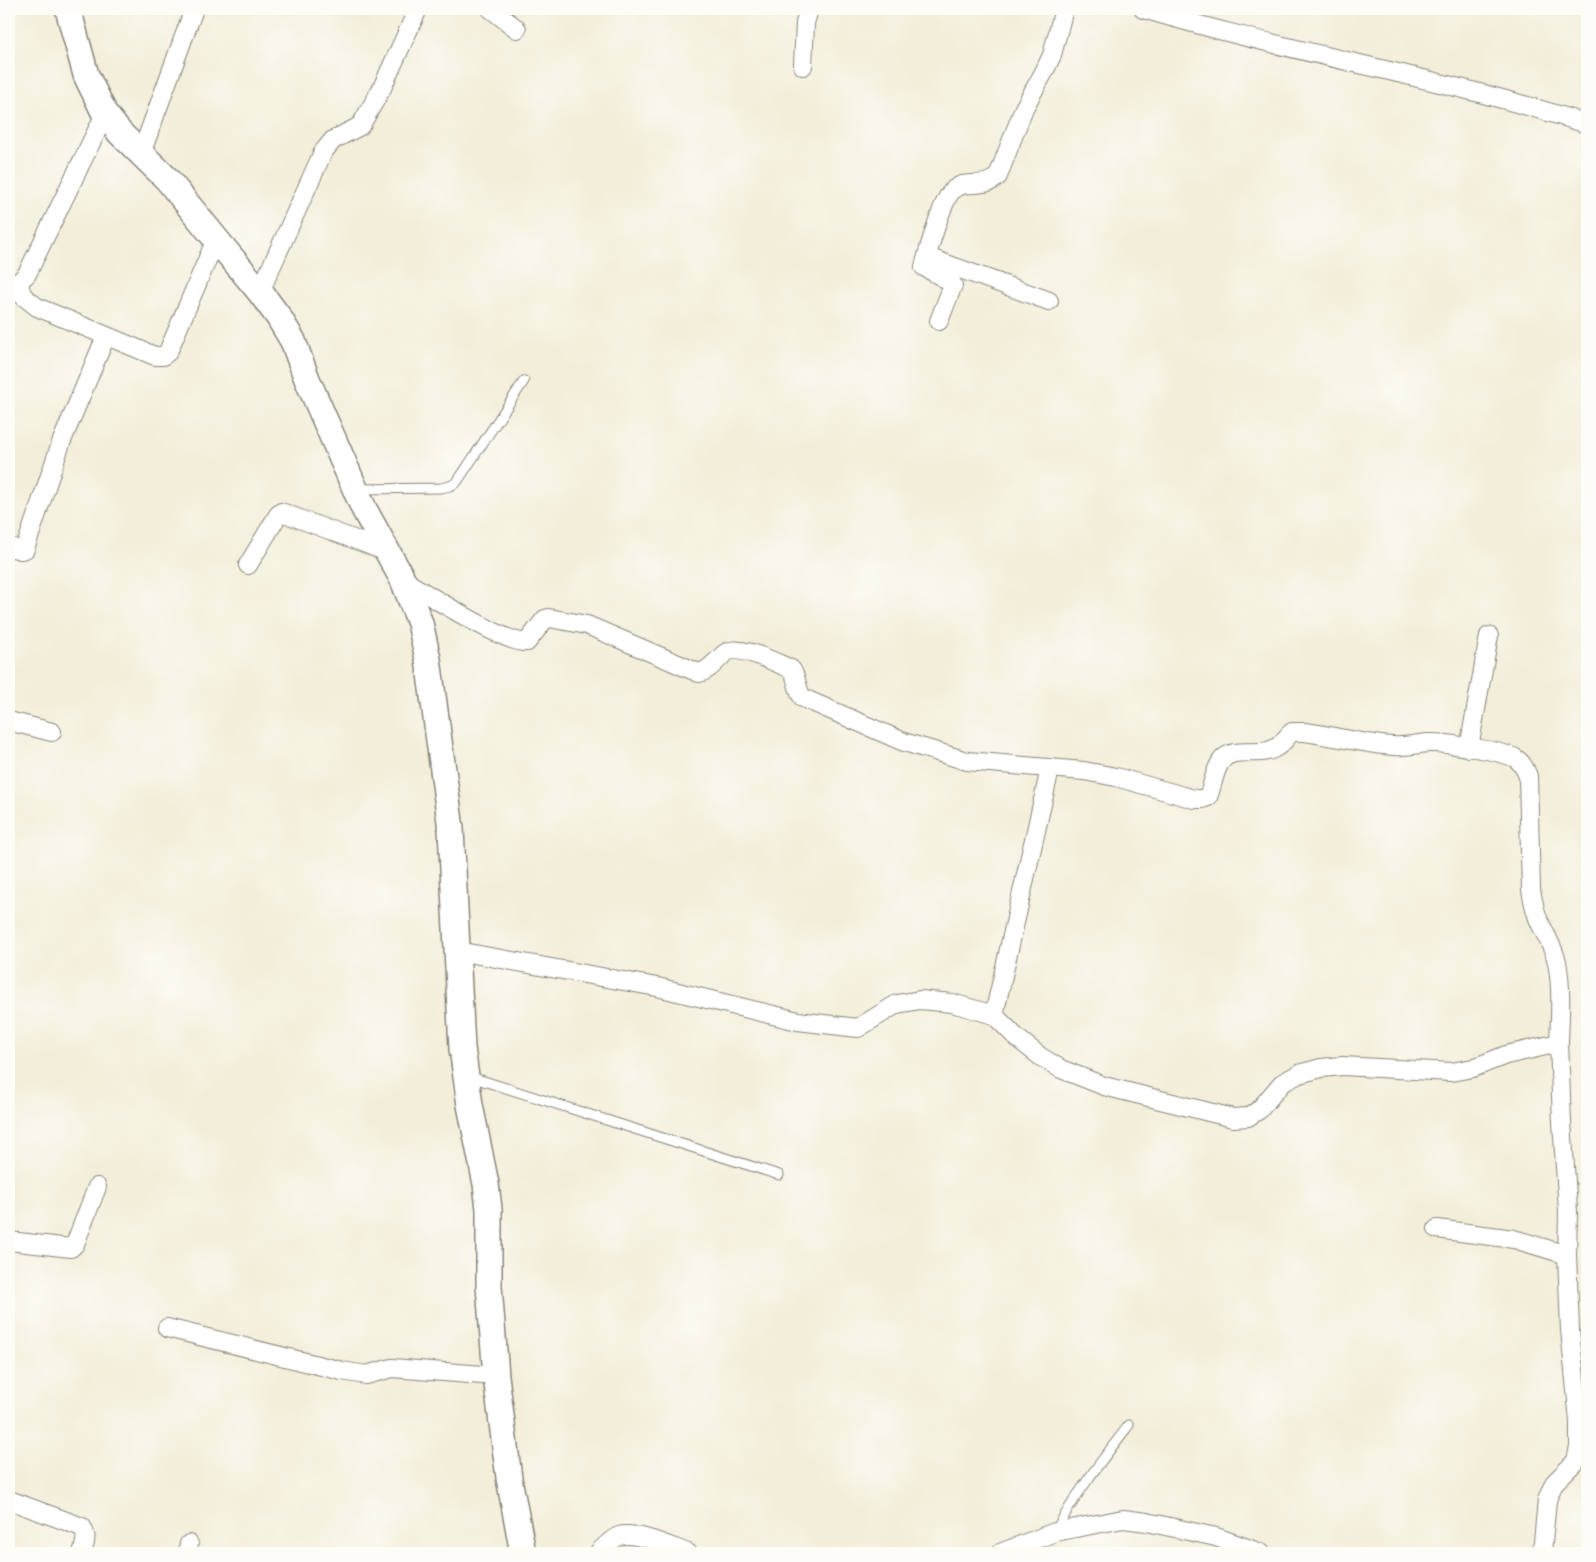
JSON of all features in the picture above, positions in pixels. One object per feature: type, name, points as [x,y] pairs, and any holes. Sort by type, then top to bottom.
[{"type":"main road","points":[[68,9],[86,75],[105,114],[120,133],[167,179],[216,238],[278,316],[293,341],[307,379],[364,509],[403,580],[420,623],[434,696],[451,829],[462,1048],[465,1075],[486,1184],[489,1209],[489,1286],[496,1376],[509,1478],[523,1553]]},
{"type":"street","points":[[141,154],[194,9]]},
{"type":"street","points":[[260,292],[323,152],[333,140],[360,126],[362,123],[381,90],[418,9]]},
{"type":"street","points":[[491,9],[517,29]]},
{"type":"street","points":[[802,66],[805,23],[809,9]]},
{"type":"street","points":[[939,321],[953,285],[951,282],[924,268],[945,202],[952,191],[960,185],[994,181],[998,176],[1024,108],[1052,55],[1064,9]]},
{"type":"street","points":[[1143,9],[1164,12],[1294,49],[1460,87],[1587,124]]},
{"type":"street","points":[[105,114],[27,274],[13,283],[24,296],[37,307],[155,356],[165,356],[216,238]]},
{"type":"street","points":[[927,257],[1049,301]]},
{"type":"street","points":[[9,547],[25,549],[61,443],[106,336]]},
{"type":"street","points":[[248,565],[278,515],[282,512],[388,552]]},
{"type":"street","points":[[403,580],[488,628],[521,643],[528,642],[544,619],[549,618],[587,625],[699,673],[726,652],[744,651],[791,669],[794,673],[800,695],[803,698],[904,742],[967,761],[1084,771],[1116,777],[1194,799],[1208,797],[1218,768],[1224,758],[1234,753],[1266,752],[1276,748],[1292,732],[1305,732],[1390,746],[1407,747],[1428,743],[1442,744],[1501,753],[1516,758],[1524,765],[1528,776],[1531,890],[1534,907],[1557,962],[1562,1122],[1568,1211],[1566,1255],[1580,1446],[1576,1461],[1554,1483],[1547,1500],[1542,1553]]},
{"type":"street","points":[[1469,748],[1489,636]]},
{"type":"street","points":[[9,720],[52,732]]},
{"type":"street","points":[[994,1015],[1050,768]]},
{"type":"street","points":[[457,951],[657,987],[798,1021],[858,1028],[897,1004],[920,1000],[952,1003],[994,1015],[1017,1038],[1041,1057],[1061,1069],[1104,1086],[1233,1118],[1248,1117],[1259,1110],[1282,1083],[1299,1074],[1321,1068],[1342,1066],[1451,1072],[1473,1068],[1506,1056],[1559,1042]]},
{"type":"street","points":[[9,1241],[71,1248],[75,1244],[97,1187]]},
{"type":"street","points":[[1437,1229],[1514,1240],[1566,1255]]},
{"type":"street","points":[[167,1328],[366,1375],[392,1368],[496,1376]]},
{"type":"street","points":[[9,1500],[82,1527],[86,1536],[82,1553]]},
{"type":"street","points":[[1000,1553],[1055,1532],[1123,1519],[1148,1522],[1216,1537],[1262,1553]]},
{"type":"street","points":[[598,1553],[613,1539],[629,1535],[688,1553]]},
{"type":"lane","points":[[356,489],[441,488],[457,482],[524,382]]},
{"type":"lane","points":[[465,1075],[779,1175]]},
{"type":"lane","points":[[1055,1532],[1069,1506],[1129,1425]]}]
